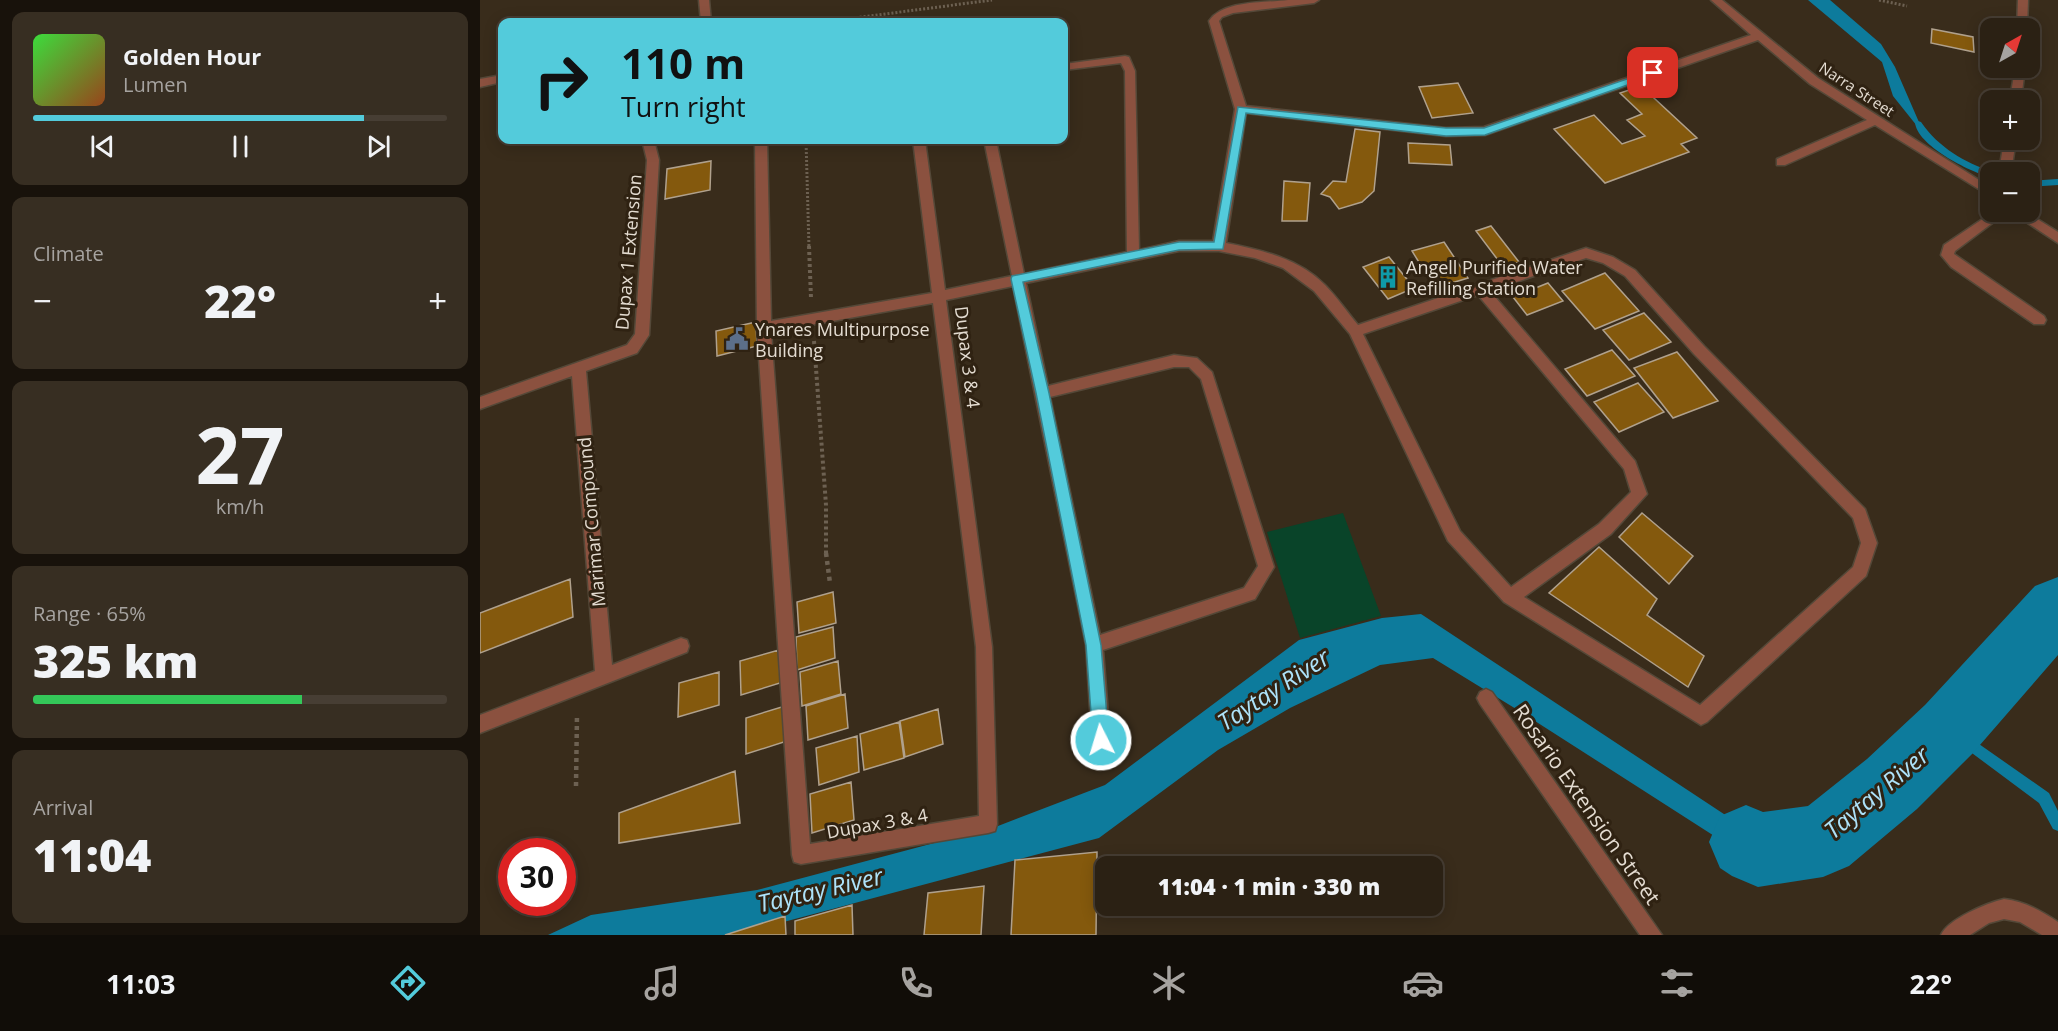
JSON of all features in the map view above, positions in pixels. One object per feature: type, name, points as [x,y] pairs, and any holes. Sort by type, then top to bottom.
[{"type":"street","points":[[704,0],[706,18]]},
{"type":"street","points":[[1219,246],[1241,109],[1214,21],[1218,15],[1231,10],[1314,0]]},
{"type":"street","name":"Narra Street","points":[[1716,0],[1814,81],[1874,121],[1980,184]]},
{"type":"street","points":[[2022,18],[2023,0]]},
{"type":"street","points":[[1241,109],[1446,132],[1485,131],[1758,36]]},
{"type":"street","points":[[1068,67],[1125,59],[1130,71],[1132,255]]},
{"type":"street","points":[[480,83],[498,80]]},
{"type":"street","points":[[1781,162],[1874,121]]},
{"type":"street","name":"Dupax 1 Extension","points":[[480,403],[579,370],[632,349],[642,335],[653,160],[649,144]]},
{"type":"street","name":"Dupax 3 & 4","points":[[761,144],[764,328],[801,855],[988,824],[984,647],[941,296],[920,144]]},
{"type":"street","points":[[991,144],[1094,645],[1101,740]]},
{"type":"street","points":[[1987,222],[1949,248],[1947,255],[1956,264],[2039,320]]},
{"type":"street","points":[[2033,222],[2058,238]]},
{"type":"street","points":[[764,328],[941,296],[1179,246],[1219,246],[1257,254],[1288,266],[1319,287],[1355,331],[1454,536],[1510,597],[1701,716],[1860,571],[1869,543],[1860,514],[1699,350],[1630,273],[1608,260],[1586,253],[1355,331]]},
{"type":"street","points":[[1480,288],[1630,466],[1639,494],[1605,529],[1510,597]]},
{"type":"street","points":[[1042,393],[1174,361],[1192,362],[1207,376],[1266,567],[1249,594],[1094,645]]},
{"type":"street","name":"Marimar Compound","points":[[579,370],[604,675]]},
{"type":"street","points":[[480,724],[681,646]]},
{"type":"street","name":"Rosario Extension Street","points":[[1486,698],[1652,935]]},
{"type":"street","points":[[1951,935],[1996,909],[2012,908],[2036,919],[2058,934]]},
{"type":"path","points":[[855,18],[992,0]]},
{"type":"path","points":[[1879,0],[1907,6]]},
{"type":"path","points":[[806,144],[812,318],[826,505],[824,524],[826,555],[830,583]]},
{"type":"path","points":[[576,786],[577,686]]},
{"type":"green space","points":[[1343,513],[1381,616],[1300,638],[1267,532]]},
{"type":"water","points":[[1808,0],[1830,0],[1881,44],[1895,67],[1925,136],[1893,96],[1882,62]]},
{"type":"water","points":[[1421,614],[1739,824],[1779,840],[1823,840],[1796,855],[1747,857],[1433,658],[1380,665],[1290,708],[1218,750],[1099,838],[735,935],[548,935],[591,915],[757,890],[998,826],[1105,785],[1299,640],[1382,618]]},
{"type":"building","points":[[1932,29],[1973,37],[1974,52],[1931,43]]},
{"type":"building","points":[[1458,83],[1473,113],[1432,118],[1419,87]]},
{"type":"building","points":[[1641,86],[1697,138],[1681,144],[1689,152],[1605,183],[1554,129],[1594,115],[1622,144],[1645,136],[1627,120],[1642,114],[1620,93]]},
{"type":"building","points":[[1355,129],[1380,132],[1374,191],[1362,202],[1339,209],[1330,197],[1321,194],[1333,181],[1346,182]]},
{"type":"building","points":[[1408,143],[1450,145],[1452,165],[1409,163]]},
{"type":"building","points":[[711,161],[710,190],[665,199],[667,169]]},
{"type":"building","points":[[1284,181],[1310,183],[1307,221],[1282,221]]},
{"type":"building","points":[[1491,226],[1519,262],[1504,268],[1476,231]]},
{"type":"building","points":[[1444,242],[1468,278],[1435,288],[1412,251]]},
{"type":"building","name":"Angell Purified Water Refilling Station","points":[[1389,257],[1414,288],[1388,299],[1363,267]]},
{"type":"building","points":[[1605,273],[1639,311],[1595,329],[1562,291]]},
{"type":"building","points":[[1548,283],[1563,301],[1527,315],[1513,297]]},
{"type":"building","points":[[1644,313],[1671,342],[1629,360],[1603,330]]},
{"type":"building","name":"Ynares Multipurpose Building","points":[[756,322],[757,346],[717,356],[716,331]]},
{"type":"building","points":[[1612,350],[1635,376],[1587,396],[1565,369]]},
{"type":"building","points":[[1677,352],[1718,401],[1673,418],[1634,368]]},
{"type":"building","points":[[1638,383],[1664,412],[1619,432],[1594,402]]},
{"type":"building","points":[[1642,513],[1693,556],[1669,584],[1619,537]]},
{"type":"building","points":[[1599,547],[1657,599],[1647,615],[1704,656],[1688,687],[1549,593]]},
{"type":"building","points":[[570,579],[573,617],[480,653],[480,613]]},
{"type":"building","points":[[833,592],[836,623],[799,633],[797,602]]},
{"type":"building","points":[[833,627],[835,658],[797,670],[796,637]]},
{"type":"building","points":[[779,650],[780,683],[741,695],[740,661]]},
{"type":"building","points":[[838,661],[841,694],[802,706],[800,672]]},
{"type":"building","points":[[719,672],[719,705],[678,717],[679,683]]},
{"type":"building","points":[[845,694],[848,728],[808,740],[806,706]]},
{"type":"building","points":[[785,706],[787,741],[746,754],[746,718]]},
{"type":"building","points":[[938,709],[943,744],[905,757],[900,721]]},
{"type":"building","points":[[899,722],[904,758],[864,770],[860,734]]},
{"type":"building","points":[[857,736],[859,772],[819,785],[816,748]]},
{"type":"building","points":[[735,771],[740,823],[619,843],[619,813]]},
{"type":"building","points":[[851,782],[854,820],[812,833],[810,794]]},
{"type":"building","points":[[1097,852],[1095,856],[1096,935],[1011,935],[1015,860]]},
{"type":"building","points":[[984,886],[981,935],[924,935],[928,893]]},
{"type":"building","points":[[852,905],[853,935],[795,935],[795,921]]},
{"type":"building","points":[[785,916],[786,935],[725,935]]},
{"type":"waterway","points":[[1918,124],[1932,142],[1941,149],[1980,170]]},
{"type":"waterway","points":[[2040,183],[2058,182]]},
{"type":"waterway","name":"Taytay River","points":[[1746,842],[1758,850],[1823,840],[1892,784],[1949,729],[2058,607]]},
{"type":"waterway","points":[[1949,729],[2044,798],[2058,824]]},
{"type":"place","name":"Angell Purified Water Refilling Station","points":[[1388,277]]},
{"type":"place","name":"Ynares Multipurpose Building","points":[[737,339]]},
{"type":"route","points":[[1101,740],[1094,645],[1017,279],[1179,246],[1219,246],[1241,109],[1446,132],[1485,131],[1653,73]]}]
